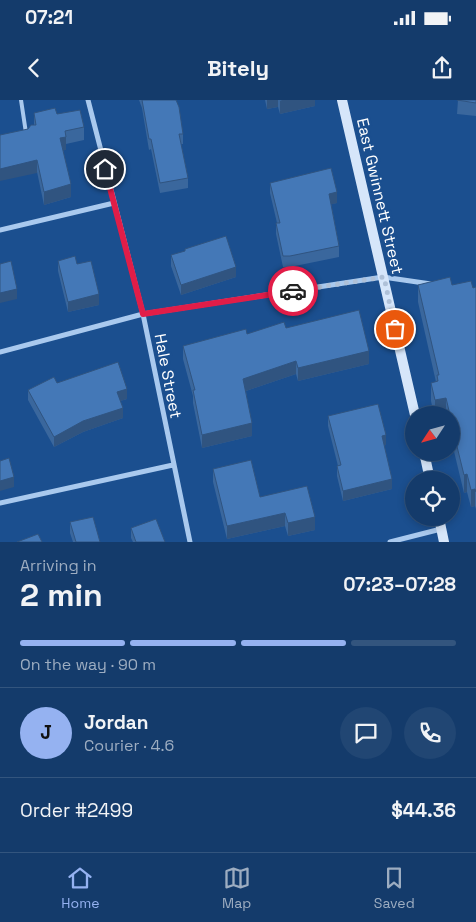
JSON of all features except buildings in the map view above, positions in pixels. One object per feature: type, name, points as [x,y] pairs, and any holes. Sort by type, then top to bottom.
[{"type":"main road","name":"East Gwinnett Street","points":[[342,100],[413,406]]},
{"type":"main road","points":[[440,526],[444,542]]},
{"type":"street","name":"Hale Street","points":[[88,100],[143,314],[190,542]]},
{"type":"street","points":[[0,230],[114,204]]},
{"type":"street","points":[[0,352],[143,314],[384,277],[439,285]]},
{"type":"street","points":[[0,503],[173,464]]},
{"type":"street","points":[[390,542],[441,529]]},
{"type":"lane","points":[[21,100],[27,138]]},
{"type":"way so far","points":[[293,291],[384,277],[395,329]]},
{"type":"route","points":[[105,169],[143,314],[293,291]]}]
